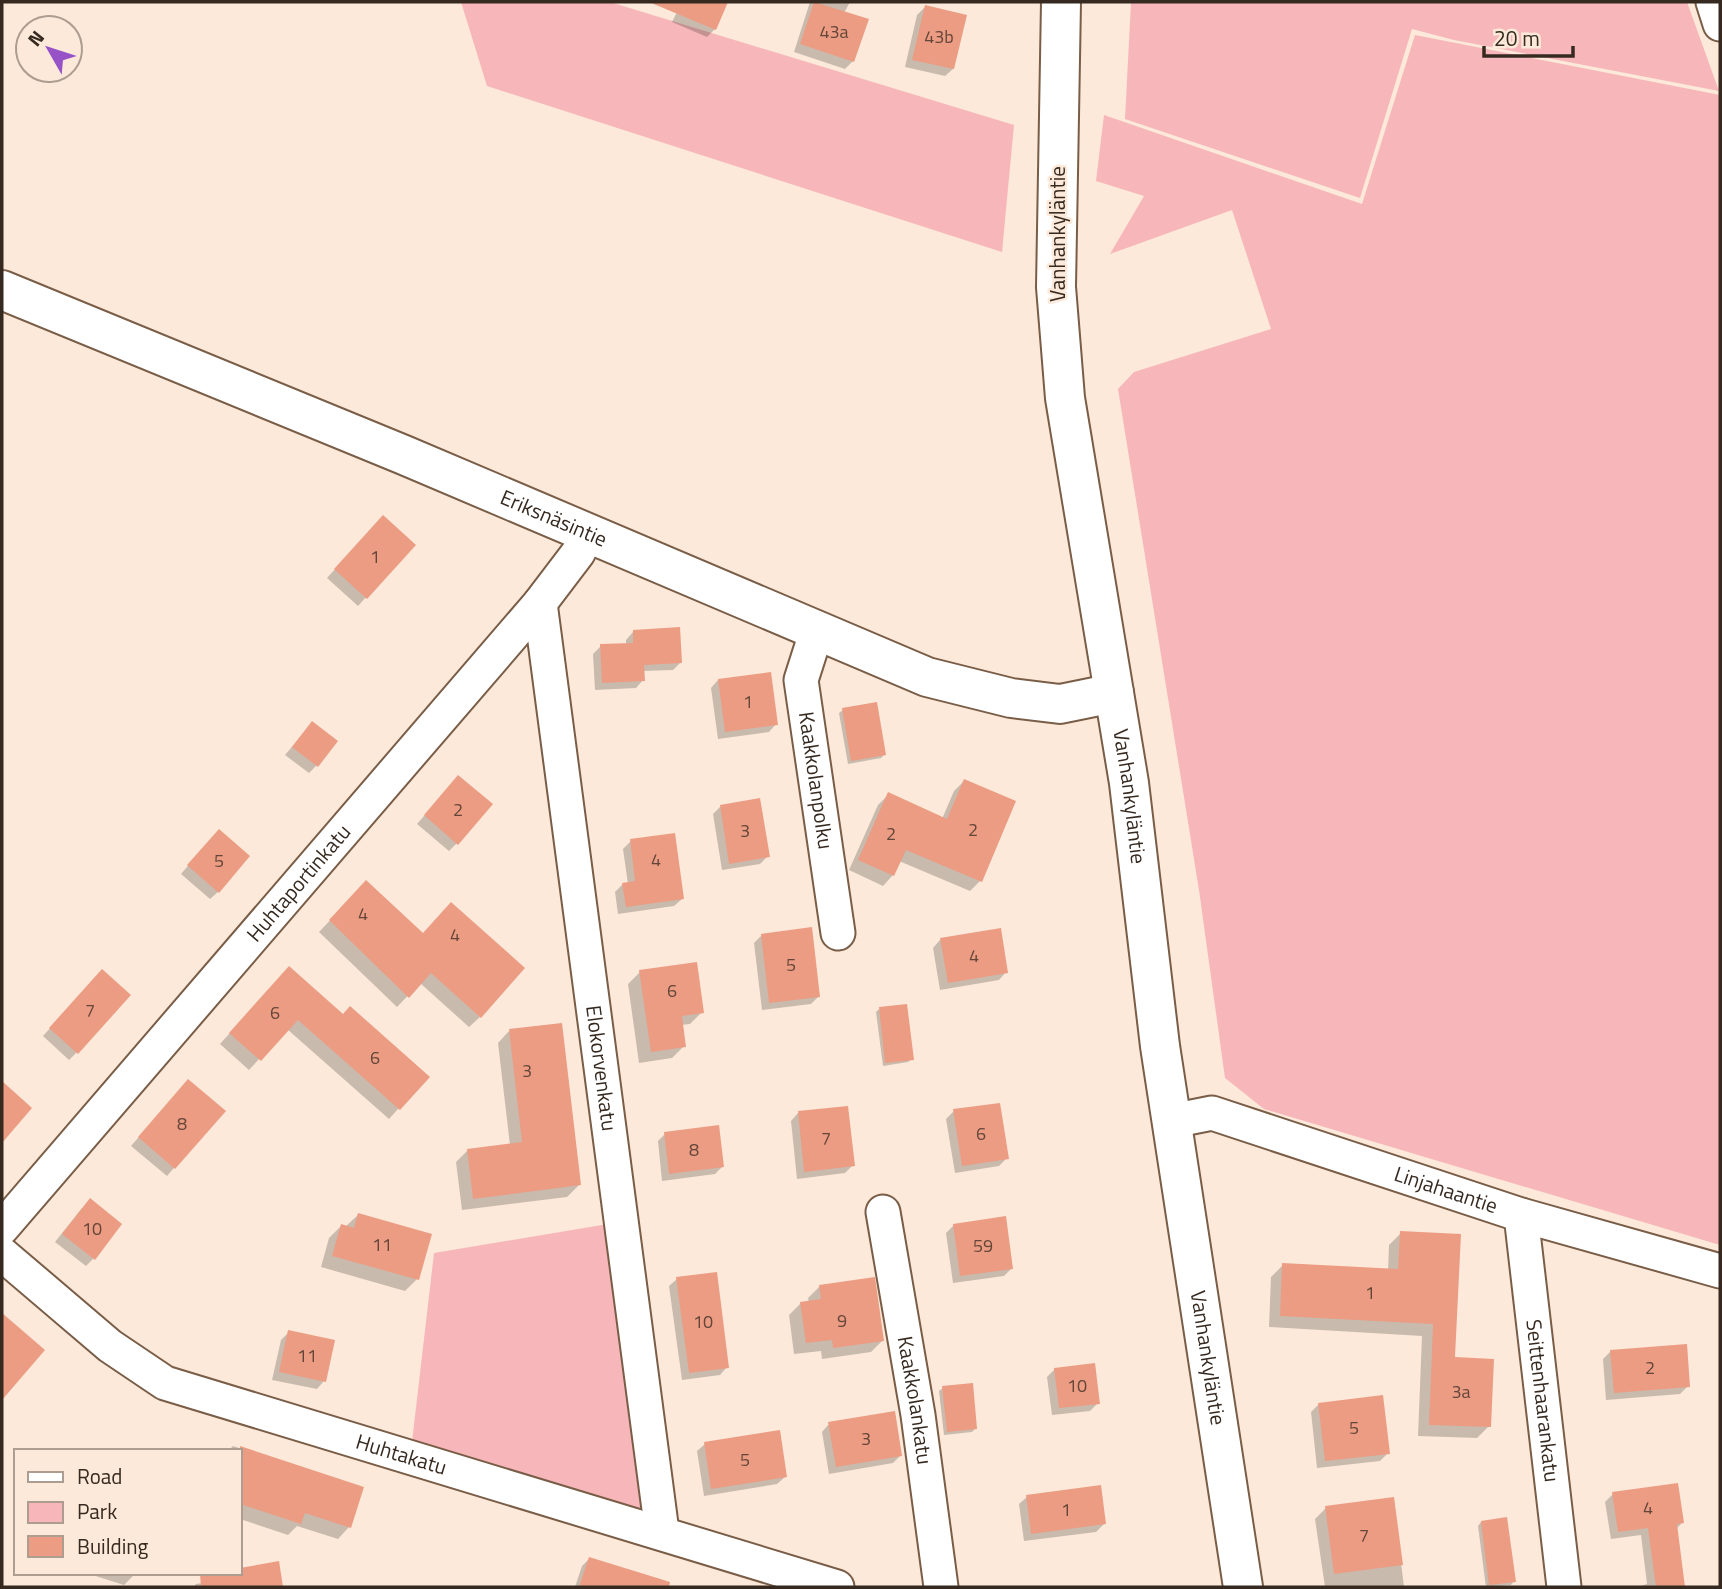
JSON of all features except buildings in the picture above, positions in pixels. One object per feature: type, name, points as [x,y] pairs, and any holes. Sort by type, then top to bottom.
[{"type":"street","name":"Vanhankyläntie","points":[[1061,2],[1056,287],[1065,398],[1129,783],[1160,1046],[1243,1587]]},
{"type":"street","points":[[1713,2],[1720,24]]},
{"type":"street","name":"Eriksnäsintie","points":[[2,290],[392,449],[927,677],[1011,698],[1060,704],[1114,693]]},
{"type":"street","name":"Huhtaportinkatu","points":[[2,1228],[540,603],[578,553],[588,533]]},
{"type":"street","name":"Elokorvenkatu","points":[[540,603],[662,1532]]},
{"type":"street","name":"Kaakkolanpolku","points":[[817,630],[802,680],[838,933]]},
{"type":"street","name":"Linjahaantie","points":[[1172,1121],[1212,1113],[1521,1215],[1720,1271]]},
{"type":"street","name":"Kaakkolankatu","points":[[883,1212],[918,1415],[941,1587]]},
{"type":"street","name":"Seittenhaarankatu","points":[[1521,1215],[1564,1587]]},
{"type":"street","name":"Huhtakatu","points":[[2,1254],[110,1346],[165,1383],[837,1587]]},
{"type":"green space","points":[[461,2],[610,2],[1014,125],[1002,252],[487,86]]},
{"type":"green space","points":[[1131,2],[1687,2],[1719,91],[1454,40],[1412,29],[1360,198],[1125,119]]},
{"type":"green space","points":[[1415,35],[1720,95],[1720,1245],[1264,1109],[1225,1078],[1199,890],[1118,389],[1134,372],[1271,329],[1232,210],[1110,254],[1144,196],[1096,181],[1104,115],[1362,204]]},
{"type":"green space","points":[[608,1224],[641,1509],[412,1442],[434,1253]]}]
